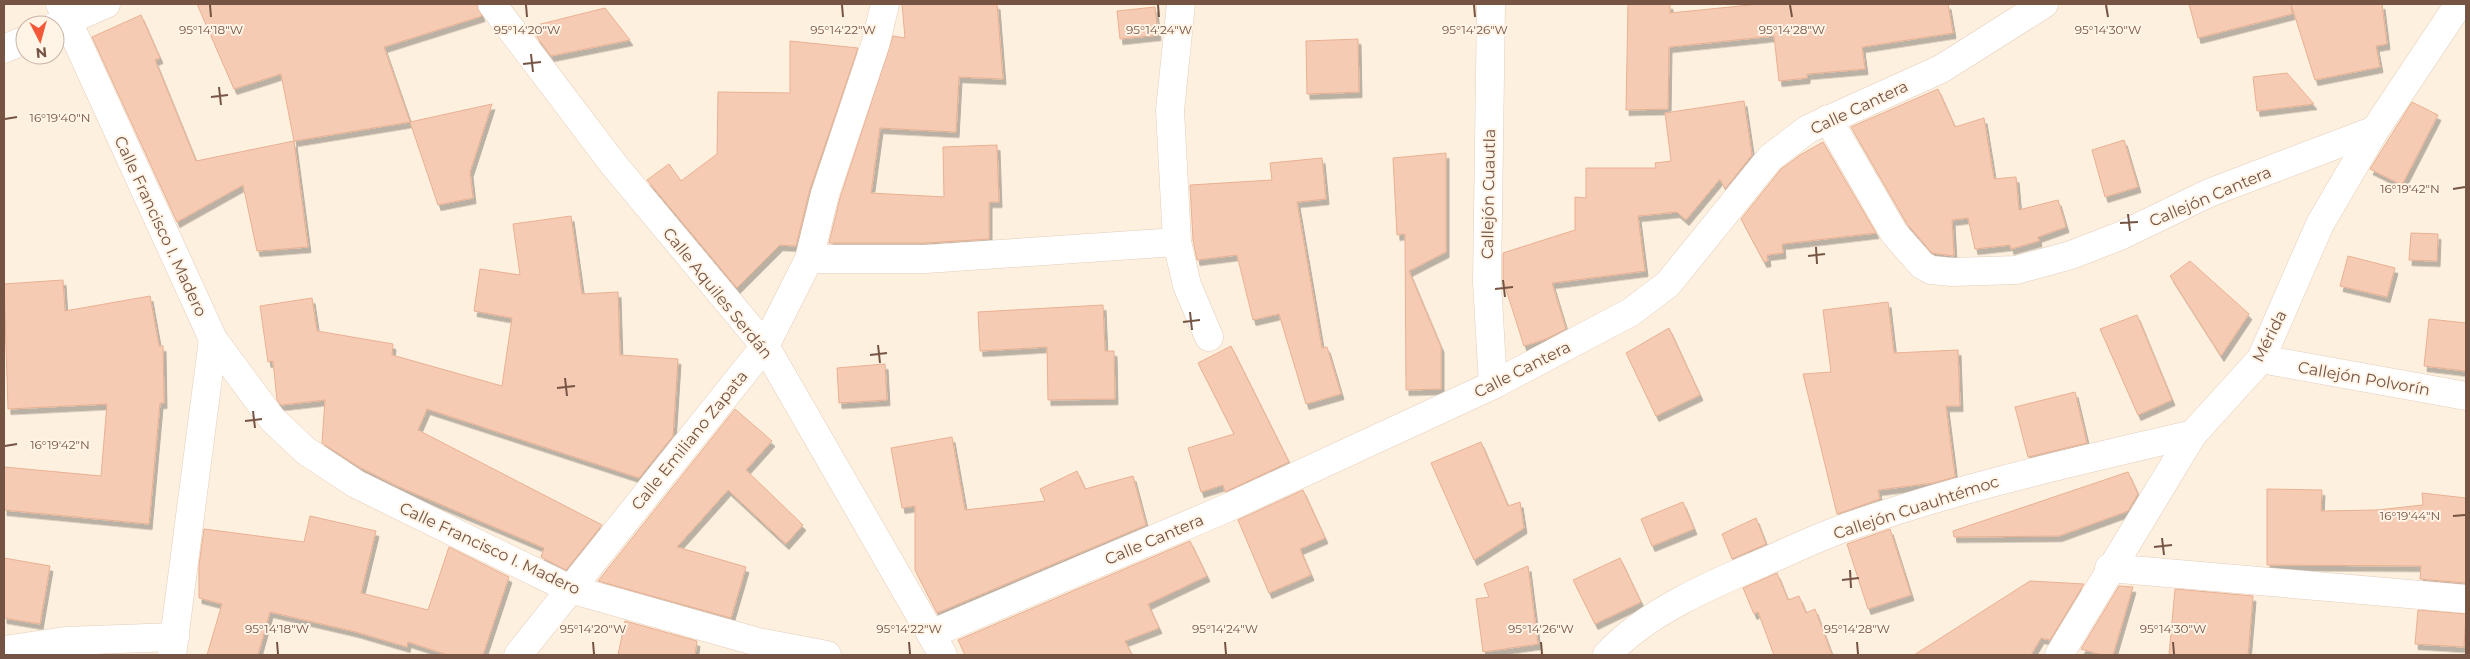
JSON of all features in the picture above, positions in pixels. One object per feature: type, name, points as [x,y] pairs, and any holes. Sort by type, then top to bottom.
[{"type":"street","points":[[65,16],[106,4]]},
{"type":"street","name":"Calle Aquiles Serdán","points":[[492,4],[614,165],[764,346],[937,645]]},
{"type":"street","name":"Calle Emiliano Zapata","points":[[518,655],[764,346],[809,259],[825,194],[876,42],[885,4]]},
{"type":"street","points":[[1181,4],[1170,110],[1177,242],[1187,285],[1210,337]]},
{"type":"street","name":"Callejón Cuautla","points":[[1491,4],[1487,282],[1493,385]]},
{"type":"street","name":"Calle Cantera","points":[[937,645],[1493,385],[1631,312],[1668,284],[1770,158],[1808,129],[1941,70],[2044,4]]},
{"type":"street","name":"Mérida","points":[[2059,655],[2109,568],[2193,434],[2261,359],[2320,224],[2375,130],[2459,4]]},
{"type":"street","name":"Calle Francisco I. Madero","points":[[65,28],[212,339],[272,419],[306,451],[356,484],[570,590],[758,642],[827,655]]},
{"type":"street","name":"Callejón Cantera","points":[[1828,119],[1894,233],[1922,265],[1931,270],[1952,272],[2016,270],[2071,255],[2120,236],[2209,193],[2375,130]]},
{"type":"street","points":[[809,259],[926,259],[1177,242]]},
{"type":"street","points":[[4,650],[65,641],[174,646],[212,339]]},
{"type":"street","name":"Callejón Polvorín","points":[[2261,359],[2466,396]]},
{"type":"street","name":"Callejón Cuauhtémoc","points":[[1607,655],[1615,646],[1663,611],[1724,579],[1852,525],[2008,478],[2193,434]]},
{"type":"street","points":[[2109,568],[2466,599]]},
{"type":"building","points":[[197,4],[477,4],[482,16],[384,47],[410,122],[294,141],[281,74],[234,89]]},
{"type":"building","points":[[902,4],[997,4],[1003,79],[959,77],[956,132],[880,128],[871,193],[944,197],[943,147],[997,145],[999,202],[989,202],[989,239],[925,243],[829,243],[840,198],[893,36],[905,38]]},
{"type":"building","points":[[1628,4],[1670,4],[1670,13],[1760,4],[1948,4],[1953,33],[1862,47],[1865,69],[1807,74],[1807,78],[1779,81],[1774,36],[1669,47],[1668,109],[1626,110]]},
{"type":"building","points":[[2189,4],[2291,4],[2292,14],[2198,38]]},
{"type":"building","points":[[2291,4],[2382,4],[2387,44],[2376,46],[2380,67],[2315,80]]},
{"type":"building","points":[[1155,7],[1158,35],[1120,39],[1117,11]]},
{"type":"building","points":[[605,8],[630,40],[551,56],[537,37],[537,25]]},
{"type":"building","points":[[141,15],[160,58],[155,60],[196,161],[294,141],[308,247],[257,251],[243,185],[177,222],[92,37]]},
{"type":"building","points":[[1358,39],[1359,92],[1307,94],[1306,41]]},
{"type":"building","points":[[790,41],[858,48],[810,189],[796,246],[780,245],[737,288],[647,180],[669,164],[681,181],[717,154],[718,92],[790,93]]},
{"type":"building","points":[[2287,73],[2314,104],[2257,111],[2253,77]]},
{"type":"building","points":[[1938,89],[1955,127],[1984,118],[1994,179],[2016,177],[2019,210],[2058,200],[2066,227],[2038,237],[2039,241],[2011,249],[2010,245],[1975,249],[1968,218],[1952,220],[1954,256],[1932,253],[1907,224],[1851,127]]},
{"type":"building","points":[[1744,101],[1752,155],[1725,189],[1720,179],[1686,220],[1677,212],[1638,216],[1645,271],[1552,283],[1566,329],[1546,339],[1524,346],[1503,280],[1503,253],[1575,230],[1575,197],[1586,198],[1586,168],[1656,168],[1655,163],[1671,161],[1665,113]]},
{"type":"building","points":[[2412,102],[2438,115],[2402,185],[2370,169]]},
{"type":"building","points":[[492,104],[470,172],[473,198],[438,205],[410,122]]},
{"type":"building","points":[[2124,140],[2138,187],[2105,197],[2092,150]]},
{"type":"building","points":[[1823,142],[1876,233],[1782,244],[1783,253],[1767,255],[1768,261],[1764,262],[1741,219],[1781,169],[1800,155]]},
{"type":"building","points":[[1446,153],[1446,252],[1409,271],[1441,347],[1441,389],[1406,390],[1405,234],[1397,235],[1393,158]]},
{"type":"building","points":[[1322,158],[1326,199],[1297,202],[1322,348],[1327,347],[1341,394],[1306,404],[1279,314],[1253,320],[1237,255],[1197,260],[1193,240],[1190,185],[1272,180],[1270,163]]},
{"type":"building","points":[[571,216],[582,294],[618,292],[620,355],[678,359],[673,436],[639,478],[427,409],[418,430],[602,525],[566,570],[541,557],[544,548],[397,486],[359,467],[322,443],[325,400],[281,405],[277,400],[273,361],[268,362],[260,306],[312,298],[317,331],[393,344],[392,355],[502,386],[512,318],[474,311],[480,269],[520,275],[513,224]]},
{"type":"building","points":[[2411,233],[2438,234],[2437,261],[2409,260]]},
{"type":"building","points":[[2348,256],[2395,268],[2387,297],[2340,286]]},
{"type":"building","points":[[2190,261],[2249,314],[2221,356],[2170,276]]},
{"type":"building","points":[[63,280],[65,311],[150,296],[159,346],[163,346],[164,403],[160,403],[149,524],[4,510],[4,467],[101,476],[107,404],[8,409],[4,284]]},
{"type":"building","points":[[1888,302],[1894,353],[1958,350],[1960,406],[1946,406],[1955,477],[1933,483],[1878,490],[1880,499],[1837,514],[1803,374],[1831,372],[1823,310]]},
{"type":"building","points":[[1103,305],[1105,351],[1114,351],[1115,399],[1048,400],[1047,347],[980,351],[978,312]]},
{"type":"building","points":[[2137,315],[2172,400],[2138,415],[2100,329]]},
{"type":"building","points":[[2429,319],[2466,323],[2466,371],[2424,366]]},
{"type":"building","points":[[1669,328],[1700,395],[1656,416],[1626,353]]},
{"type":"building","points":[[1231,346],[1289,462],[1225,492],[1223,485],[1201,492],[1188,448],[1234,434],[1198,363]]},
{"type":"building","points":[[885,364],[887,400],[839,403],[837,368]]},
{"type":"building","points":[[2075,392],[2087,443],[2028,457],[2015,407]]},
{"type":"building","points":[[735,409],[772,441],[746,470],[803,525],[786,544],[728,490],[677,547],[746,567],[731,618],[598,581]]},
{"type":"building","points":[[952,437],[965,510],[1045,501],[1040,489],[1077,471],[1085,489],[1133,476],[1146,525],[937,613],[915,570],[915,506],[902,508],[891,448]]},
{"type":"building","points":[[1481,442],[1508,506],[1520,502],[1524,528],[1474,560],[1431,463]]},
{"type":"building","points":[[2128,472],[2138,494],[2128,511],[2059,536],[1954,537],[1953,531]]},
{"type":"building","points":[[2267,489],[2322,490],[2321,511],[2377,510],[2423,505],[2422,493],[2466,498],[2466,583],[2420,579],[2421,566],[2267,565]]},
{"type":"building","points":[[1303,490],[1325,538],[1300,549],[1311,575],[1269,593],[1238,520]]},
{"type":"building","points":[[1683,502],[1694,529],[1652,546],[1641,519]]},
{"type":"building","points":[[310,516],[376,531],[361,593],[428,610],[449,547],[509,577],[483,655],[448,655],[408,642],[407,647],[356,632],[270,612],[258,655],[207,655],[222,604],[199,598],[199,565],[204,529],[304,542]]},
{"type":"building","points":[[1756,518],[1766,544],[1732,559],[1722,534]]},
{"type":"building","points":[[1890,529],[1911,595],[1868,609],[1847,544]]},
{"type":"building","points":[[1190,541],[1207,576],[1148,604],[1159,628],[1125,641],[1132,655],[965,655],[958,640]]},
{"type":"building","points":[[4,558],[50,566],[40,624],[4,618]]},
{"type":"building","points":[[1620,558],[1641,602],[1595,624],[1573,580]]},
{"type":"building","points":[[1528,566],[1538,644],[1483,652],[1476,599],[1489,597],[1484,584]]},
{"type":"building","points":[[1777,573],[1788,600],[1799,596],[1806,613],[1815,609],[1832,655],[1774,655],[1758,612],[1754,614],[1743,588]]},
{"type":"building","points":[[2030,581],[2084,584],[2050,640],[2041,638],[2031,655],[1914,655]]},
{"type":"building","points":[[2119,586],[2133,587],[2113,655],[2102,655],[2081,649]]},
{"type":"building","points":[[2175,589],[2253,596],[2248,655],[2169,655]]},
{"type":"building","points":[[2418,610],[2466,614],[2464,647],[2415,644]]},
{"type":"building","points":[[625,621],[697,641],[695,655],[618,655]]}]
